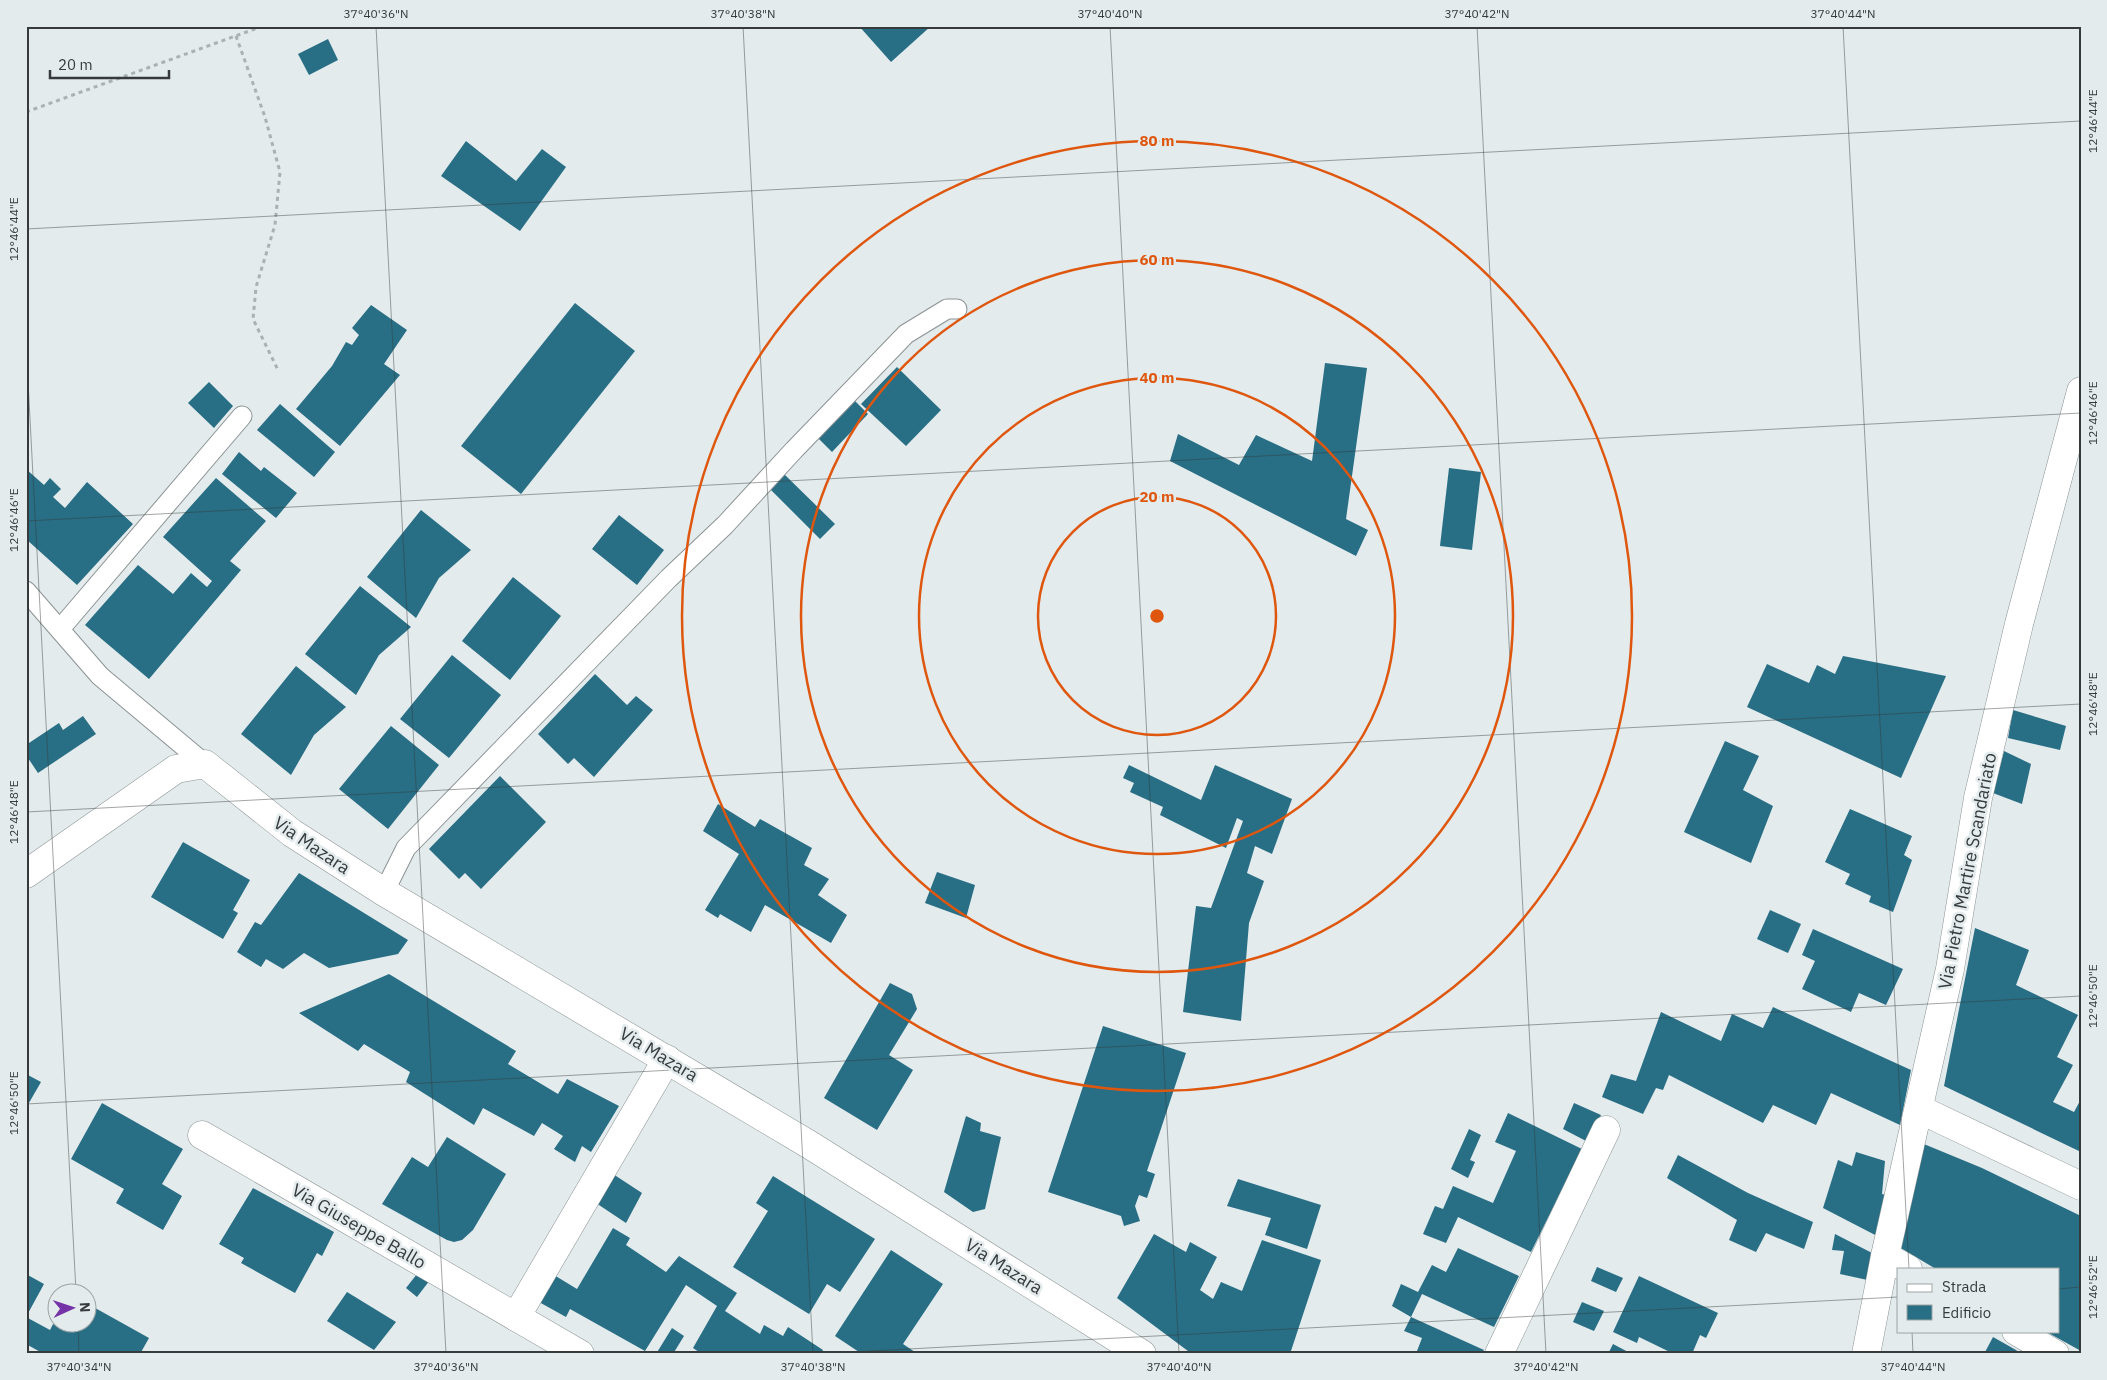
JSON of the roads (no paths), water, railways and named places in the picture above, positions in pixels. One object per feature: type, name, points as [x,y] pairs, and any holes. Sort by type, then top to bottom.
[{"type":"street","name":"Via Pietro Martire Scandariato","points":[[1866,1354],[1896,1262],[1919,1109],[1950,969],[1978,798],[2019,624],[2081,391]]},
{"type":"street","name":"Via Mazara","points":[[205,764],[292,833],[384,892],[667,1059],[850,1170],[1142,1354]]},
{"type":"street","points":[[26,874],[176,769],[205,764]]},
{"type":"street","points":[[516,1317],[667,1059]]},
{"type":"street","points":[[1919,1109],[2081,1186]]},
{"type":"street","points":[[1499,1354],[1606,1130]]},
{"type":"street","name":"Via Giuseppe Ballo","points":[[202,1135],[580,1354]]},
{"type":"street","points":[[2018,1332],[2055,1354]]},
{"type":"lane","points":[[384,892],[406,848],[669,578],[725,525],[794,450],[906,334],[947,309],[957,309]]},
{"type":"lane","points":[[60,629],[242,416]]},
{"type":"lane","points":[[26,590],[100,676],[205,764]]}]
